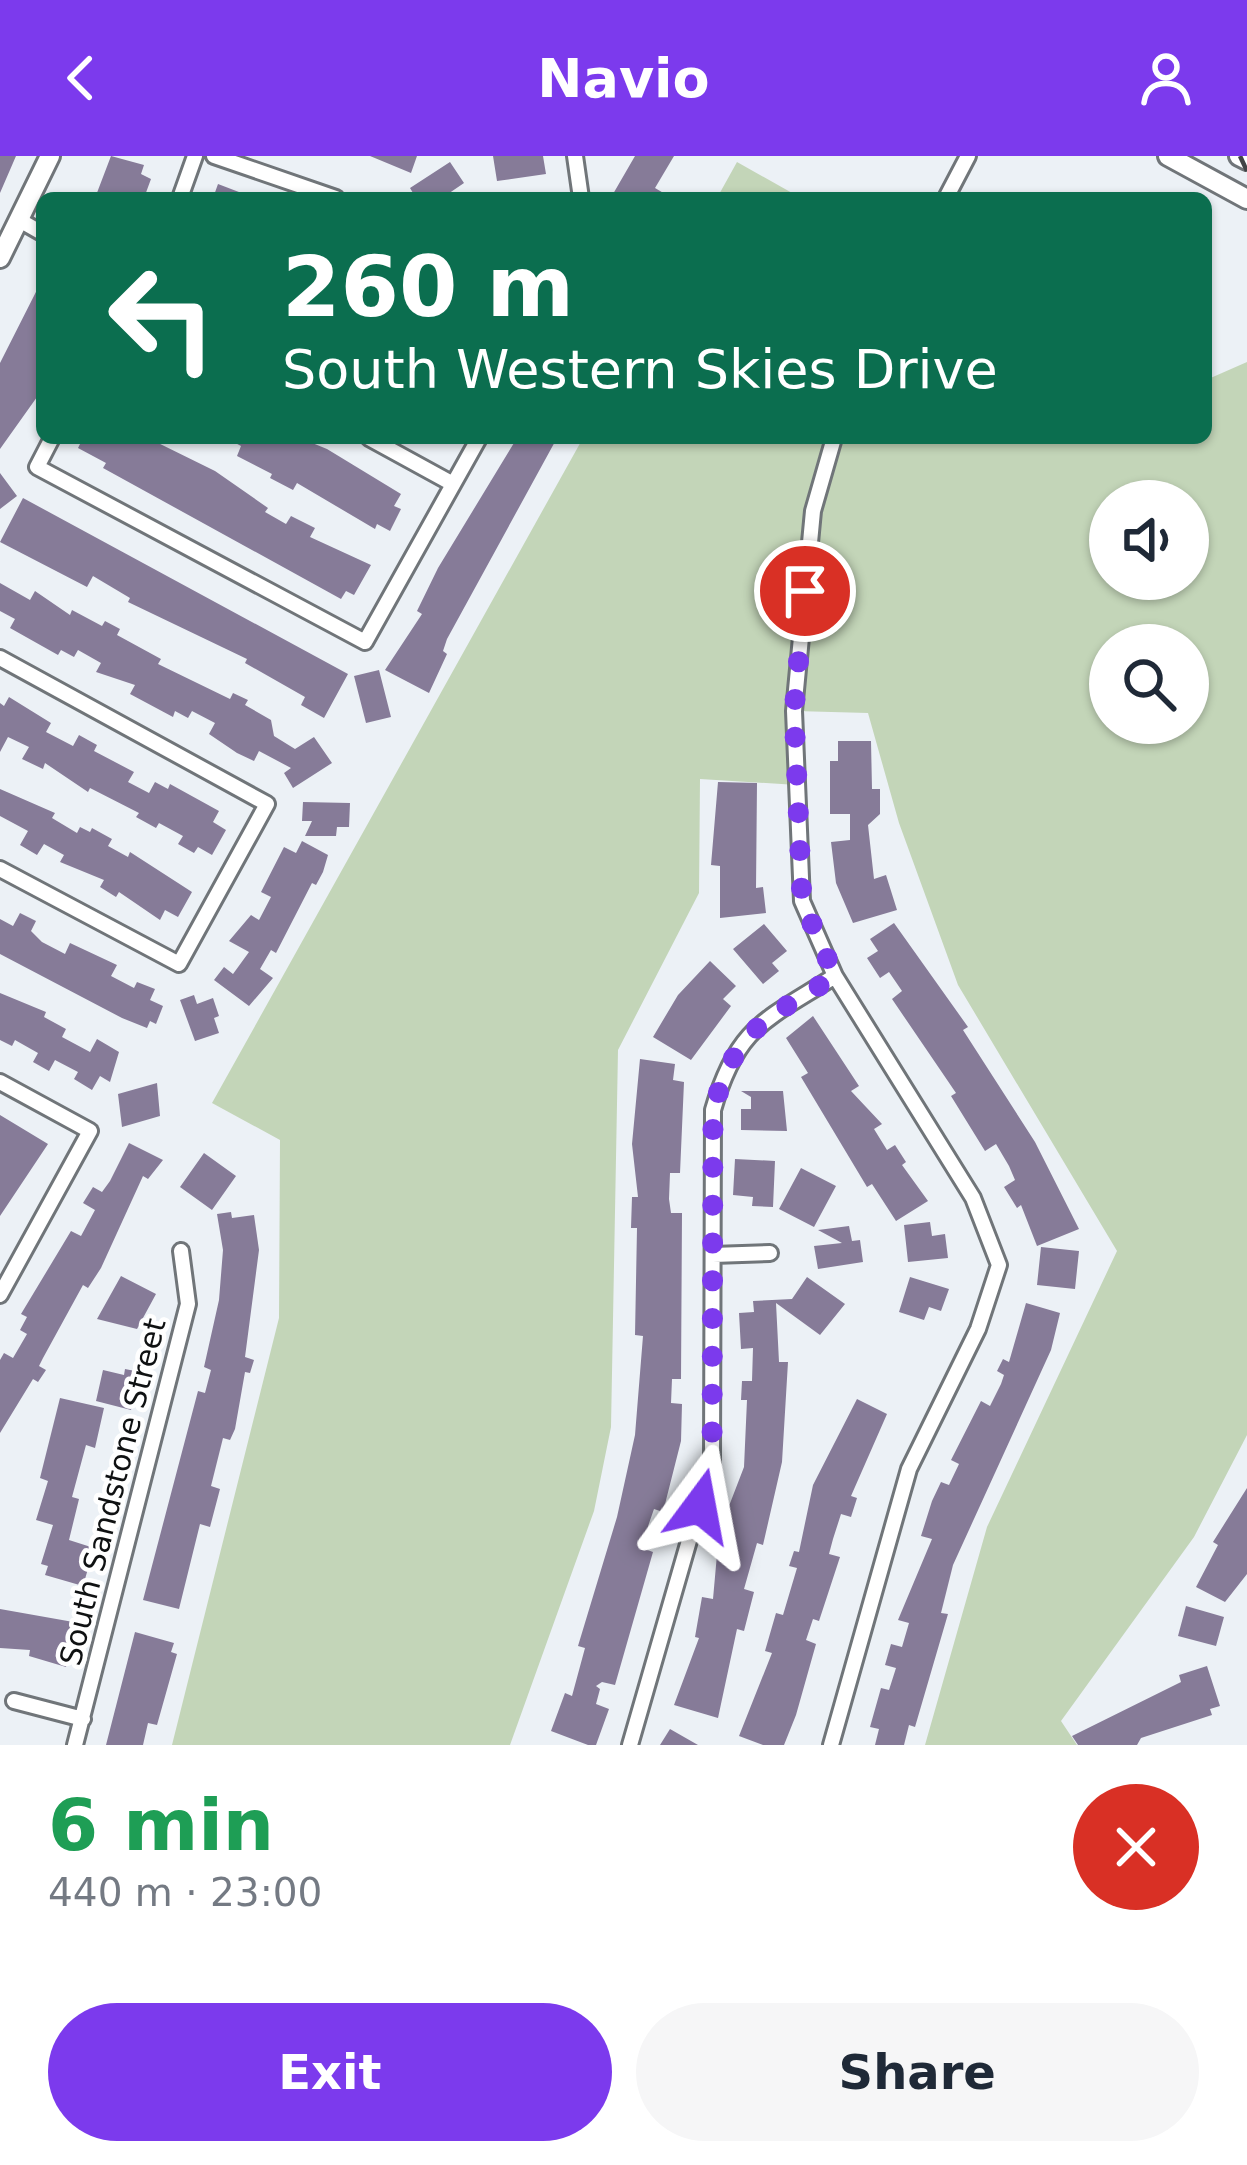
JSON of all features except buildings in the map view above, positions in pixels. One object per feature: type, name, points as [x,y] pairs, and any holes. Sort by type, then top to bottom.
[{"type":"street","points":[[40,192],[50,156]]},
{"type":"street","points":[[182,192],[195,156]]},
{"type":"street","points":[[214,156],[319,192]]},
{"type":"street","points":[[574,156],[580,192]]},
{"type":"street","points":[[949,192],[968,156]]},
{"type":"street","points":[[1168,156],[1247,199]]},
{"type":"street","points":[[0,258],[21,221],[36,206]]},
{"type":"street","points":[[21,221],[36,230]]},
{"type":"street","points":[[49,444],[37,466],[365,642],[476,444]]},
{"type":"street","points":[[380,444],[453,484]]},
{"type":"street","points":[[831,1745],[910,1468],[978,1329],[999,1265],[974,1198],[835,976],[802,901],[794,711],[813,511],[832,444]]},
{"type":"street","points":[[0,658],[267,804],[179,964],[0,869]]},
{"type":"street","points":[[630,1745],[712,1461],[713,1110],[726,1064],[752,1028],[835,976]]},
{"type":"street","points":[[0,1082],[90,1131],[0,1294]]},
{"type":"street","name":"South Sandstone Street","points":[[75,1745],[188,1304],[182,1251]]},
{"type":"street","points":[[713,1255],[770,1253]]},
{"type":"street","points":[[14,1701],[83,1719]]},
{"type":"green space","points":[[737,162],[790,192],[720,192]]},
{"type":"green space","points":[[1247,362],[1247,1435],[1194,1537],[1061,1721],[1077,1745],[925,1745],[987,1527],[1117,1251],[958,985],[899,823],[868,713],[795,711],[797,785],[700,779],[699,893],[618,1050],[611,1427],[594,1511],[510,1745],[172,1745],[279,1318],[280,1140],[212,1103],[580,444],[1212,444],[1212,377]]},
{"type":"railway","points":[[1240,156],[1247,171]]},
{"type":"route","points":[[700,1506],[712,1461],[713,1110],[726,1064],[752,1028],[835,976],[802,901],[794,711],[805,591]]}]
